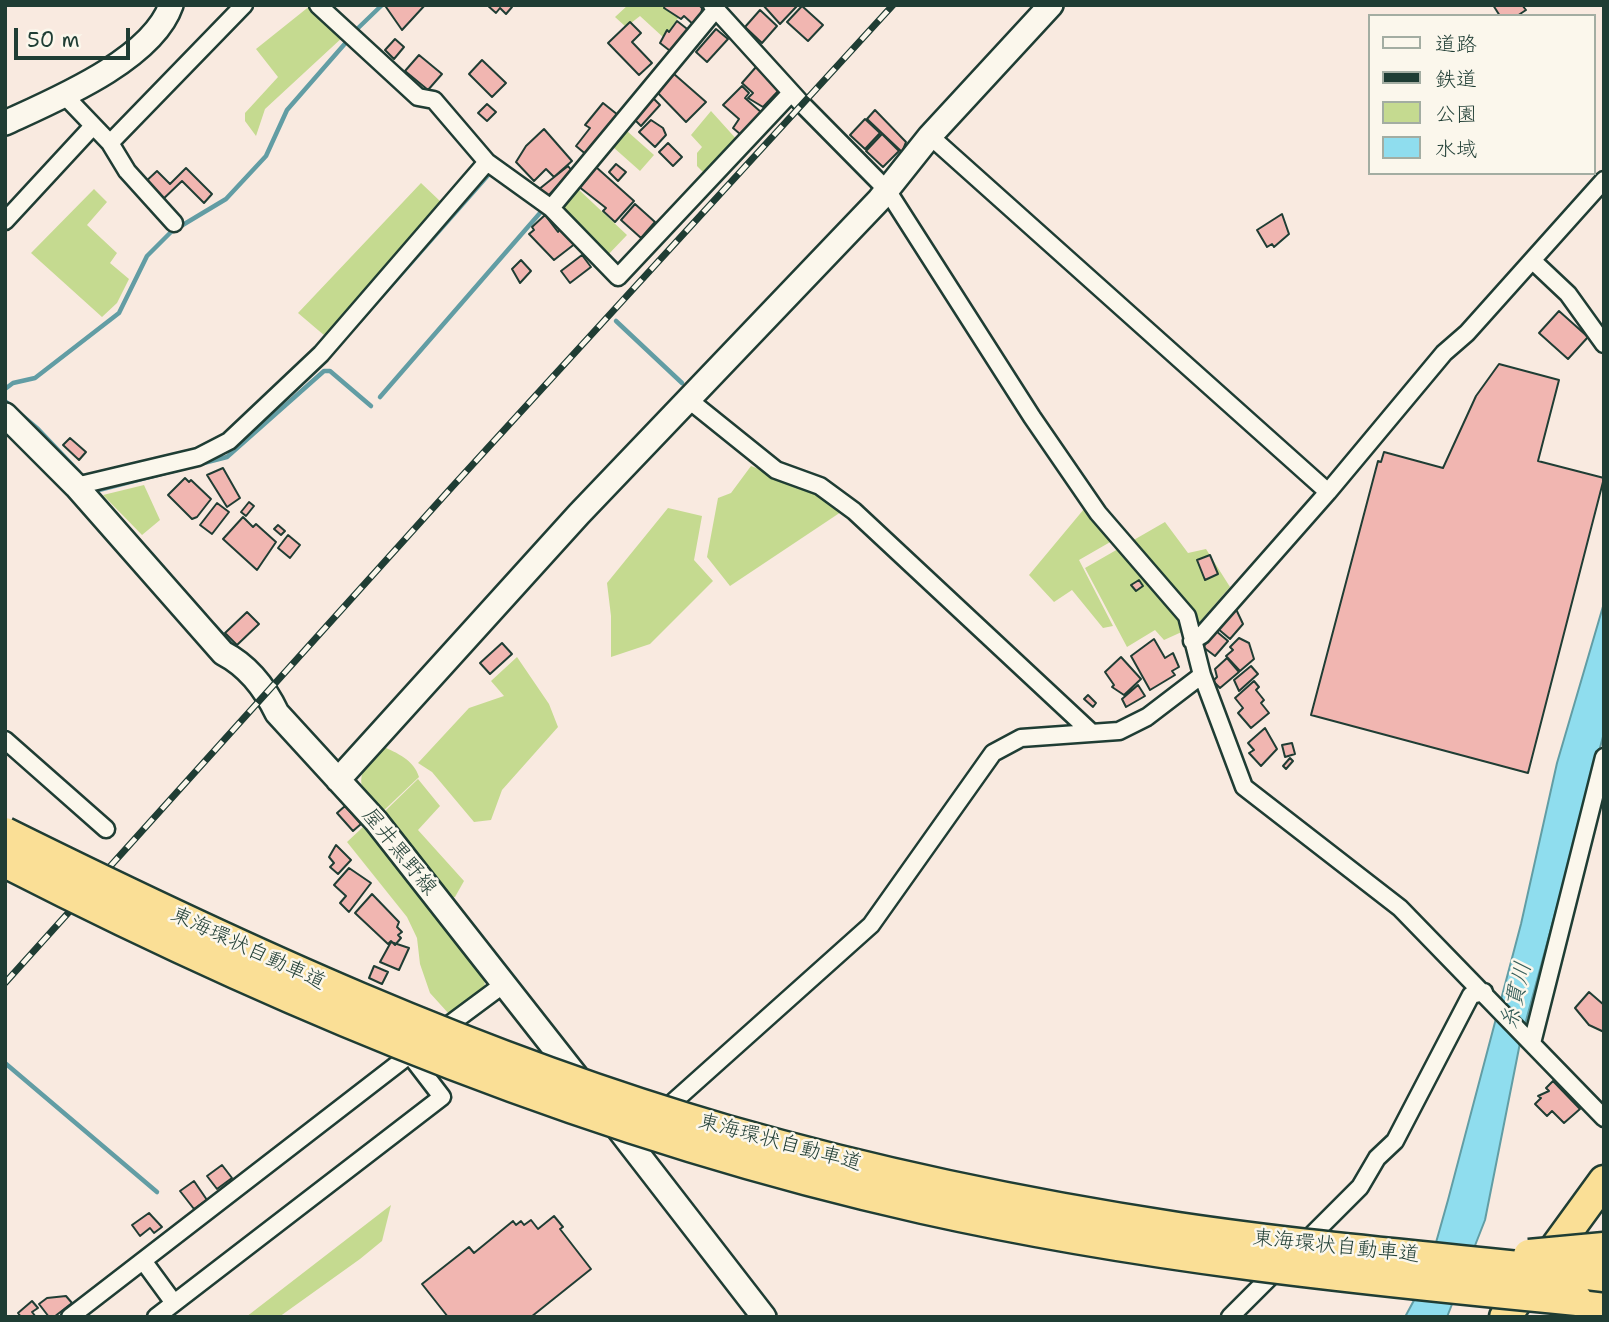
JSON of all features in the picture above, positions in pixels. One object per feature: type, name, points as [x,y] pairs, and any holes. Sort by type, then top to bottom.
[{"type":"highway","name":"東海環状自動車道","points":[[5,833],[200,928],[380,1008],[586,1086],[727,1131],[871,1168],[1019,1201],[1178,1228],[1604,1276]]},
{"type":"highway","name":"東海環状自動車道","points":[[5,862],[179,948],[393,1043],[594,1118],[707,1152],[920,1207],[1033,1231],[1277,1268],[1591,1301]]},
{"type":"highway","points":[[1505,1317],[1604,1181]]},
{"type":"highway","points":[[1469,1261],[1604,1248]]},
{"type":"highway","points":[[1398,1282],[1550,1317]]},
{"type":"main road","points":[[5,123],[64,95],[111,68],[151,37],[171,5]]},
{"type":"main road","points":[[338,780],[579,514],[887,190],[930,136],[1051,5]]},
{"type":"main road","name":"屋井黒野線","points":[[9,424],[76,486],[223,653],[239,662],[254,678],[268,694],[276,713],[376,821],[764,1317]]},
{"type":"street","points":[[110,143],[244,5]]},
{"type":"street","points":[[318,5],[418,97],[434,100],[487,162],[551,208],[618,277],[791,93]]},
{"type":"street","points":[[551,208],[703,28],[714,7],[791,93],[887,190],[1032,417],[1098,513],[1187,616],[1202,675],[1244,787],[1400,908],[1604,1118]]},
{"type":"street","points":[[64,95],[110,143],[127,171],[174,223]]},
{"type":"street","points":[[5,221],[93,127]]},
{"type":"street","points":[[930,136],[1328,492]]},
{"type":"street","points":[[76,486],[198,457],[229,441],[321,354],[487,162]]},
{"type":"street","points":[[1192,641],[1202,635],[1328,492],[1444,353],[1467,333],[1604,180]]},
{"type":"street","points":[[1533,261],[1568,294],[1604,344]]},
{"type":"street","points":[[689,400],[776,470],[820,486],[854,511],[1092,733]]},
{"type":"street","points":[[628,1143],[871,925],[993,752],[1021,738],[1119,732],[1147,717],[1202,675]]},
{"type":"street","points":[[5,740],[106,829]]},
{"type":"street","points":[[1529,1039],[1604,757]]},
{"type":"street","points":[[70,1317],[504,984]]},
{"type":"street","points":[[1230,1317],[1360,1187],[1377,1157],[1395,1141],[1471,995],[1487,996]]},
{"type":"street","points":[[156,1317],[442,1097],[410,1054]]},
{"type":"street","points":[[144,1262],[174,1303]]},
{"type":"green space","points":[[311,5],[344,36],[265,109],[256,136],[245,121],[245,113],[278,77],[256,49]]},
{"type":"green space","points":[[628,5],[672,5],[681,14],[664,38],[640,16],[626,27],[615,17]]},
{"type":"green space","points":[[711,111],[739,142],[707,176],[697,166],[697,153],[702,147],[691,135]]},
{"type":"green space","points":[[627,131],[654,155],[640,171],[613,147]]},
{"type":"green space","points":[[421,183],[441,202],[325,336],[298,313]]},
{"type":"green space","points":[[577,188],[627,235],[605,258],[563,214],[564,203]]},
{"type":"green space","points":[[94,189],[107,202],[87,225],[117,253],[110,263],[129,279],[117,303],[102,317],[31,253]]},
{"type":"green space","points":[[751,466],[817,491],[841,512],[730,586],[707,557],[718,498],[731,493]]},
{"type":"green space","points":[[144,485],[160,520],[142,535],[103,495]]},
{"type":"green space","points":[[668,508],[702,516],[694,560],[713,581],[650,644],[611,657],[611,616],[607,583]]},
{"type":"green space","points":[[1084,509],[1112,541],[1079,560],[1113,626],[1103,628],[1072,590],[1054,602],[1029,575]]},
{"type":"green space","points":[[1165,522],[1188,553],[1206,549],[1230,587],[1197,625],[1164,640],[1155,630],[1127,647],[1085,568]]},
{"type":"green space","points":[[517,657],[549,704],[558,727],[502,790],[491,820],[474,822],[432,772],[418,763],[469,708],[504,696],[491,681]]},
{"type":"green space","points":[[382,746],[409,762],[419,777],[378,816],[365,795],[361,780],[366,765]]},
{"type":"green space","points":[[418,779],[440,806],[418,830],[464,881],[455,897],[449,898],[379,817]]},
{"type":"green space","points":[[363,827],[484,974],[485,989],[449,1014],[430,993],[420,964],[417,938],[407,917],[347,842]]},
{"type":"green space","points":[[391,1205],[382,1241],[360,1259],[279,1317],[246,1317]]},
{"type":"water","name":"糸貫川","points":[[1604,603],[1604,733],[1520,1043],[1485,1220],[1447,1317],[1405,1317],[1426,1278],[1448,1200],[1521,924],[1557,763]]},
{"type":"building","points":[[425,5],[402,30],[386,7]]},
{"type":"building","points":[[487,5],[512,7],[506,14],[500,8],[496,13]]},
{"type":"building","points":[[665,5],[699,5],[702,8],[701,17],[695,26],[684,16],[681,19],[664,8]]},
{"type":"building","points":[[763,5],[797,5],[797,6],[780,24]]},
{"type":"building","points":[[1493,5],[1522,5],[1526,10],[1520,14],[1499,14]]},
{"type":"building","points":[[802,6],[823,25],[808,41],[787,22]]},
{"type":"building","points":[[760,10],[777,26],[762,43],[745,27]]},
{"type":"building","points":[[677,21],[691,32],[674,54],[660,43],[667,30],[669,32]]},
{"type":"building","points":[[630,22],[641,33],[632,42],[652,63],[639,75],[608,43]]},
{"type":"building","points":[[716,29],[728,39],[707,62],[696,52]]},
{"type":"building","points":[[395,39],[404,47],[394,59],[385,50]]},
{"type":"building","points":[[419,55],[442,74],[428,90],[405,71]]},
{"type":"building","points":[[482,60],[506,83],[492,97],[469,74]]},
{"type":"building","points":[[756,67],[780,89],[763,107],[748,98],[753,93],[742,83]]},
{"type":"building","points":[[674,74],[706,102],[686,122],[656,91]]},
{"type":"building","points":[[742,86],[749,93],[745,98],[762,113],[740,134],[733,128],[739,119],[723,105]]},
{"type":"building","points":[[651,96],[660,105],[641,126],[632,117]]},
{"type":"building","points":[[603,103],[618,115],[588,156],[576,146],[590,128],[585,125]]},
{"type":"building","points":[[487,104],[496,112],[487,121],[478,113]]},
{"type":"building","points":[[875,110],[906,142],[902,152],[867,119]]},
{"type":"building","points":[[865,119],[880,133],[865,149],[850,135]]},
{"type":"building","points":[[651,120],[663,128],[666,135],[655,147],[639,132]]},
{"type":"building","points":[[544,129],[572,161],[554,177],[546,169],[534,181],[516,162],[526,146]]},
{"type":"building","points":[[882,134],[899,151],[883,167],[866,151]]},
{"type":"building","points":[[668,143],[682,157],[673,166],[659,152]]},
{"type":"building","points":[[616,164],[626,172],[618,181],[609,172]]},
{"type":"building","points":[[568,166],[572,171],[547,197],[538,190]]},
{"type":"building","points":[[596,167],[634,201],[615,222],[603,211],[606,208],[578,186]]},
{"type":"building","points":[[186,168],[212,194],[204,203],[182,181],[159,203],[142,185],[157,171],[170,184]]},
{"type":"building","points":[[635,204],[655,222],[641,238],[621,220]]},
{"type":"building","points":[[1282,214],[1289,234],[1274,247],[1272,244],[1267,247],[1257,230]]},
{"type":"building","points":[[545,215],[558,232],[561,228],[576,243],[554,260],[529,234],[534,230],[532,227]]},
{"type":"building","points":[[582,255],[591,267],[570,283],[561,271]]},
{"type":"building","points":[[521,260],[531,271],[520,283],[512,269]]},
{"type":"building","points":[[1559,311],[1588,337],[1568,359],[1539,333]]},
{"type":"building","points":[[1499,364],[1559,380],[1538,461],[1604,478],[1528,773],[1311,715],[1378,461],[1381,462],[1384,452],[1443,468],[1476,396]]},
{"type":"building","points":[[70,438],[86,452],[79,460],[63,445]]},
{"type":"building","points":[[223,468],[240,498],[227,507],[207,475]]},
{"type":"building","points":[[185,478],[189,482],[191,480],[211,499],[197,517],[192,519],[168,495]]},
{"type":"building","points":[[249,502],[254,506],[246,516],[241,512]]},
{"type":"building","points":[[217,503],[229,512],[212,534],[200,525]]},
{"type":"building","points":[[243,517],[253,527],[256,524],[276,542],[257,570],[223,539]]},
{"type":"building","points":[[278,525],[285,531],[281,535],[274,529]]},
{"type":"building","points":[[288,535],[300,545],[290,558],[278,548]]},
{"type":"building","points":[[1210,555],[1218,574],[1205,580],[1197,560]]},
{"type":"building","points":[[1139,580],[1143,586],[1136,591],[1131,585]]},
{"type":"building","points":[[1235,607],[1243,624],[1230,639],[1217,628]]},
{"type":"building","points":[[247,612],[259,624],[237,645],[225,633]]},
{"type":"building","points":[[1216,631],[1228,641],[1215,656],[1203,647]]},
{"type":"building","points":[[1239,638],[1249,643],[1254,659],[1240,671],[1226,656],[1233,650],[1230,647]]},
{"type":"building","points":[[1154,639],[1165,658],[1173,653],[1179,667],[1172,671],[1175,675],[1150,690],[1131,656]]},
{"type":"building","points":[[502,643],[512,654],[490,674],[480,663]]},
{"type":"building","points":[[1121,657],[1141,679],[1124,695],[1112,687],[1114,685],[1105,672]]},
{"type":"building","points":[[1227,658],[1239,672],[1220,688],[1213,681],[1217,677],[1215,669]]},
{"type":"building","points":[[1251,666],[1258,674],[1239,691],[1234,680]]},
{"type":"building","points":[[1254,681],[1259,687],[1256,690],[1264,700],[1261,703],[1269,713],[1251,728],[1238,713],[1243,708],[1235,698]]},
{"type":"building","points":[[1138,685],[1145,696],[1126,707],[1122,699]]},
{"type":"building","points":[[1088,695],[1096,703],[1093,707],[1084,699]]},
{"type":"building","points":[[1265,728],[1277,749],[1261,766],[1249,753],[1254,750],[1248,743]]},
{"type":"building","points":[[1292,743],[1295,754],[1285,757],[1282,745]]},
{"type":"building","points":[[1290,758],[1293,761],[1286,769],[1283,766]]},
{"type":"building","points":[[345,806],[361,824],[353,831],[337,813]]},
{"type":"building","points":[[336,845],[351,860],[338,874],[330,867],[334,863],[329,857]]},
{"type":"building","points":[[349,868],[371,883],[349,912],[340,903],[346,896],[334,885]]},
{"type":"building","points":[[372,894],[399,922],[397,927],[402,932],[398,935],[401,938],[395,945],[391,941],[388,944],[355,913]]},
{"type":"building","points":[[391,942],[409,948],[399,970],[380,962]]},
{"type":"building","points":[[374,966],[388,972],[382,984],[369,978]]},
{"type":"building","points":[[1589,992],[1604,1005],[1604,1032],[1589,1025],[1575,1008]]},
{"type":"building","points":[[1553,1081],[1580,1109],[1564,1123],[1552,1111],[1547,1116],[1535,1104],[1541,1098],[1538,1096],[1549,1091],[1546,1088]]},
{"type":"building","points":[[222,1165],[232,1178],[217,1189],[207,1176]]},
{"type":"building","points":[[194,1181],[207,1200],[194,1209],[180,1191]]},
{"type":"building","points":[[149,1213],[162,1227],[154,1233],[150,1228],[140,1236],[132,1225]]},
{"type":"building","points":[[554,1216],[563,1227],[560,1229],[591,1269],[531,1317],[448,1317],[422,1284],[469,1247],[474,1253],[513,1221],[516,1225],[521,1221],[524,1225],[531,1220],[538,1229]]},
{"type":"building","points":[[66,1296],[72,1303],[54,1317],[49,1317],[39,1304],[47,1298]]},
{"type":"building","points":[[32,1301],[38,1308],[32,1312],[36,1317],[21,1317],[18,1313]]},
{"type":"waterway","points":[[354,32],[382,5]]},
{"type":"waterway","points":[[5,389],[13,383],[35,378],[119,313],[147,256],[171,232],[226,199],[266,156],[287,110],[349,39]]},
{"type":"waterway","points":[[359,322],[490,173]]},
{"type":"waterway","points":[[380,397],[540,213]]},
{"type":"waterway","points":[[616,321],[682,383]]},
{"type":"waterway","points":[[171,577],[95,491],[227,457],[324,371],[330,371],[371,406]]},
{"type":"waterway","points":[[5,401],[38,429],[79,472]]},
{"type":"waterway","points":[[181,588],[205,615]]},
{"type":"waterway","points":[[214,625],[234,647]]},
{"type":"waterway","points":[[5,1063],[157,1192]]},
{"type":"railway","points":[[5,983],[452,487],[893,5]]}]
